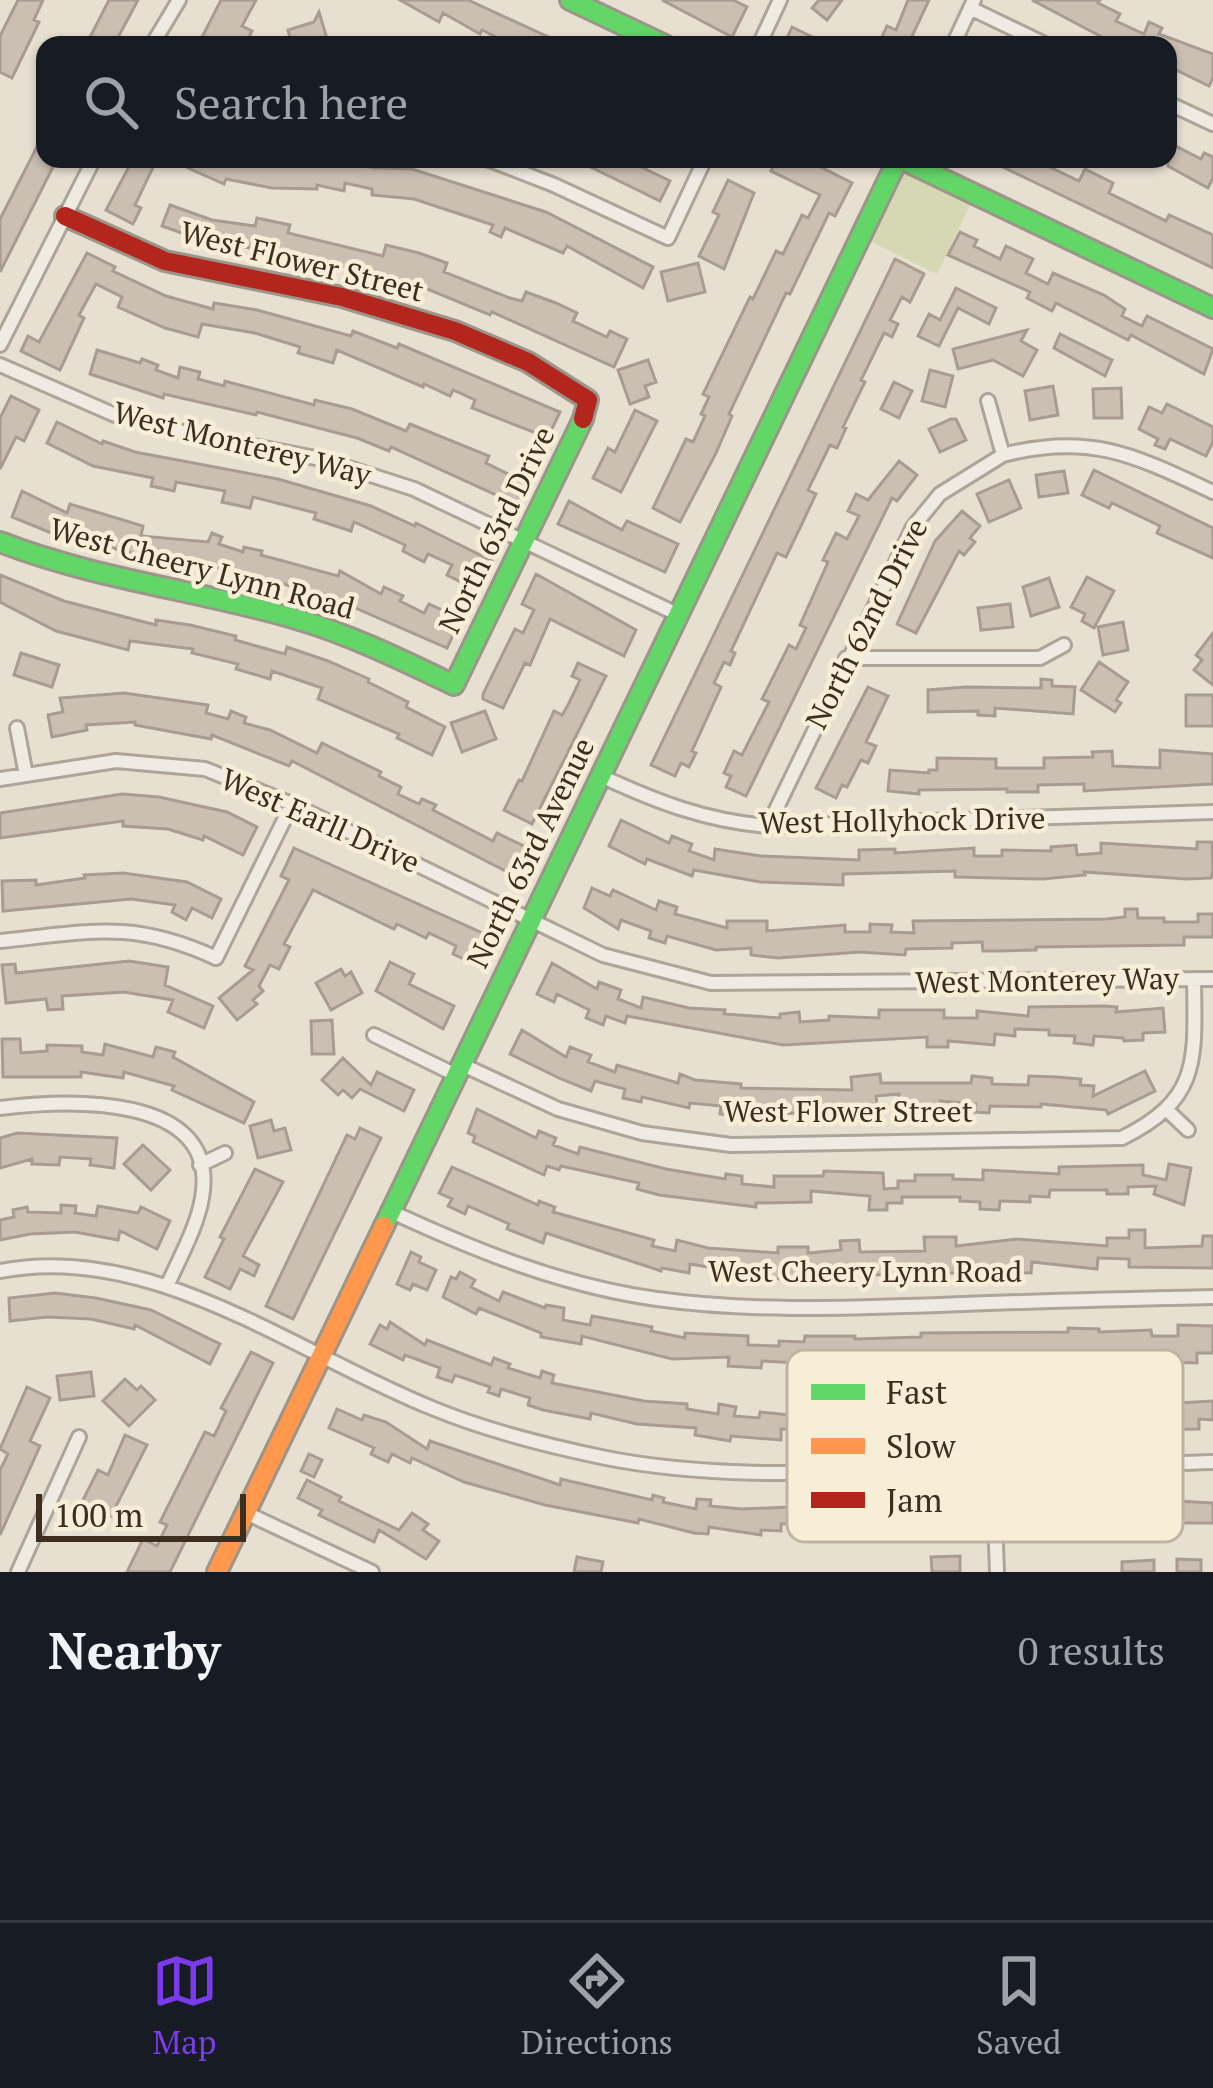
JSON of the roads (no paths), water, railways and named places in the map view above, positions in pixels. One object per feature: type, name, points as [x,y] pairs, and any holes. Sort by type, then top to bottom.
[{"type":"street","points":[[157,36],[179,0]]},
{"type":"street","points":[[570,0],[646,36]]},
{"type":"street","points":[[763,36],[779,0]]},
{"type":"street","points":[[957,36],[972,4],[1031,36]]},
{"type":"street","points":[[1177,107],[1213,124]]},
{"type":"street","points":[[0,345],[89,168]]},
{"type":"street","points":[[511,168],[668,238],[701,168]]},
{"type":"street","name":"North 63rd Avenue","points":[[217,1572],[895,168]]},
{"type":"street","points":[[918,168],[1213,308]]},
{"type":"street","name":"West Flower Street","points":[[65,216],[110,240],[168,261],[332,295],[430,324],[566,381],[588,400]]},
{"type":"street","name":"West Monterey Way","points":[[0,364],[115,415],[350,467],[414,489],[679,615]]},
{"type":"street","name":"North 63rd Drive","points":[[454,685],[581,426],[588,400]]},
{"type":"street","points":[[988,401],[1004,455],[1042,446],[1101,446],[1213,492]]},
{"type":"street","name":"North 62nd Drive","points":[[768,826],[846,658],[926,507],[962,477],[1004,455]]},
{"type":"street","name":"West Cheery Lynn Road","points":[[0,542],[81,572],[325,628],[454,685]]},
{"type":"street","points":[[846,658],[1040,658],[1064,645]]},
{"type":"street","points":[[17,728],[26,775]]},
{"type":"street","name":"West Earll Drive","points":[[0,779],[116,761],[205,769],[292,804],[532,920]]},
{"type":"street","name":"West Hollyhock Drive","points":[[601,776],[678,811],[710,820],[768,826],[1213,812]]},
{"type":"street","points":[[0,940],[103,930],[140,932],[216,958],[292,804]]},
{"type":"street","name":"West Monterey Way","points":[[532,920],[603,955],[710,983],[1213,979]]},
{"type":"street","points":[[1188,1130],[1167,1110],[1188,1078],[1195,1042],[1194,980]]},
{"type":"street","name":"West Flower Street","points":[[374,1035],[557,1109],[642,1133],[731,1145],[1122,1138],[1167,1110]]},
{"type":"street","points":[[0,1108],[60,1104],[133,1108],[179,1130],[200,1165],[203,1195],[168,1284]]},
{"type":"street","points":[[200,1165],[225,1153]]},
{"type":"street","name":"West Cheery Lynn Road","points":[[390,1210],[463,1244],[554,1277],[697,1304],[828,1308],[1213,1297]]},
{"type":"street","points":[[0,1271],[78,1266],[168,1284],[434,1409],[524,1438],[610,1459],[670,1467],[787,1472]]},
{"type":"street","points":[[18,1572],[79,1437]]},
{"type":"street","points":[[1183,1463],[1213,1462]]},
{"type":"street","points":[[246,1513],[372,1572]]},
{"type":"street","points":[[996,1542],[997,1572]]}]
